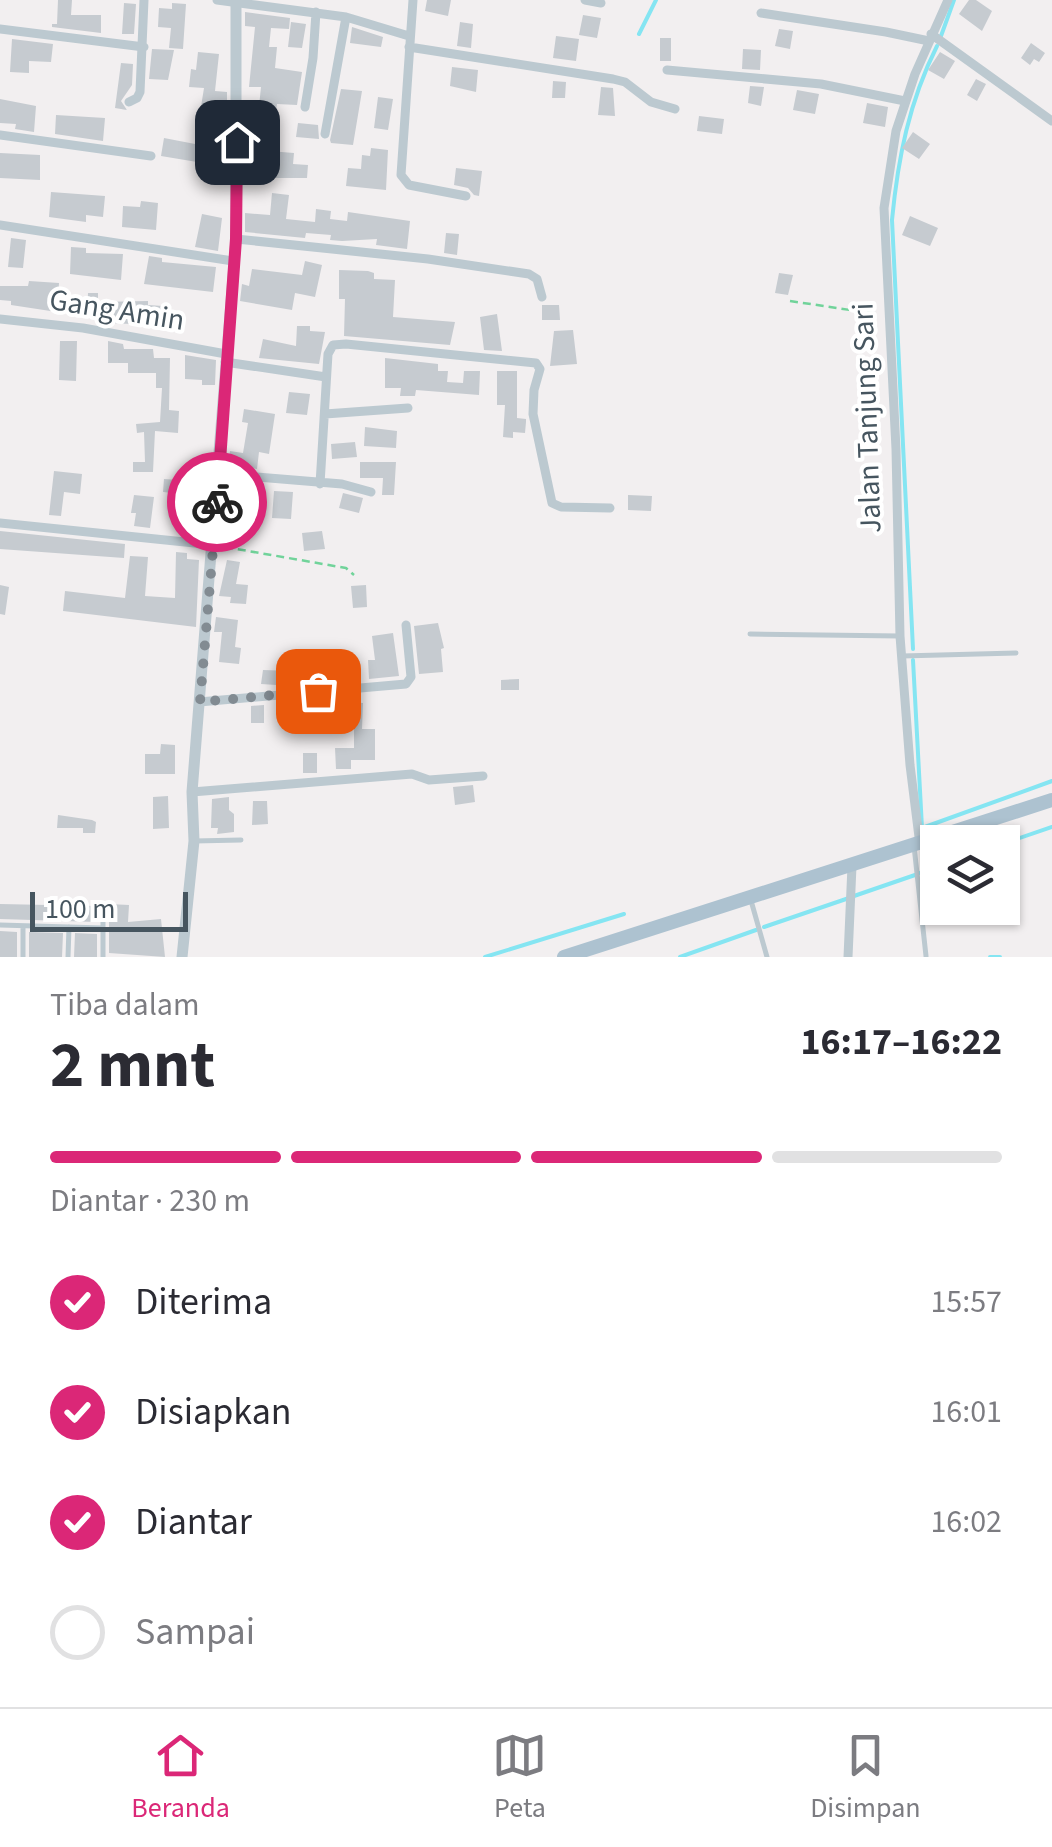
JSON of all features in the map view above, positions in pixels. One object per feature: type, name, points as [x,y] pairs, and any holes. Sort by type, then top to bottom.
[{"type":"main road","points":[[564,957],[1052,800]]},
{"type":"street","points":[[128,102],[140,92],[144,0]]},
{"type":"street","points":[[217,0],[346,17],[409,42],[625,82],[650,102],[674,109]]},
{"type":"street","points":[[413,0],[401,175],[409,185],[466,196]]},
{"type":"street","points":[[585,0],[600,2]]},
{"type":"street","name":"Jalan Tanjung Sari","points":[[917,845],[900,636],[884,208],[896,131],[905,101],[948,0]]},
{"type":"street","points":[[182,957],[194,841],[192,792],[236,239],[236,1]]},
{"type":"street","points":[[305,108],[316,12]]},
{"type":"street","points":[[761,13],[930,38],[1052,122]]},
{"type":"street","points":[[325,134],[346,17]]},
{"type":"street","points":[[0,28],[144,47]]},
{"type":"street","points":[[667,70],[821,84],[905,101]]},
{"type":"street","points":[[0,135],[151,156]]},
{"type":"street","points":[[0,225],[233,261]]},
{"type":"street","points":[[236,239],[529,274],[537,279],[542,297]]},
{"type":"street","name":"Gang Amin","points":[[0,319],[83,328],[326,377]]},
{"type":"street","points":[[320,484],[329,349],[338,344],[536,363],[540,369],[532,398],[533,414],[552,502],[561,507],[610,508]]},
{"type":"street","points":[[325,414],[408,408]]},
{"type":"street","points":[[219,474],[342,484],[371,492]]},
{"type":"street","points":[[0,523],[214,545]]},
{"type":"street","points":[[200,702],[406,684],[411,676],[406,625]]},
{"type":"street","points":[[192,792],[412,774],[428,780],[483,776]]},
{"type":"street","points":[[848,957],[852,866]]},
{"type":"lane","points":[[750,634],[900,636]]},
{"type":"lane","points":[[902,656],[1016,653]]},
{"type":"lane","points":[[194,841],[241,840]]},
{"type":"lane","points":[[917,845],[926,956]]},
{"type":"lane","points":[[750,897],[768,957]]},
{"type":"lane","points":[[102,957],[104,905]]},
{"type":"lane","points":[[0,925],[103,928]]},
{"type":"lane","points":[[22,957],[24,926]]},
{"type":"lane","points":[[68,957],[69,927]]},
{"type":"path","points":[[790,301],[888,314]]},
{"type":"path","points":[[214,545],[346,568],[354,575]]},
{"type":"building","points":[[58,0],[72,0],[71,15],[101,15],[101,33],[52,27],[57,24]]},
{"type":"building","points":[[427,0],[451,0],[448,16],[425,11]]},
{"type":"building","points":[[969,0],[976,0],[992,11],[982,31],[959,14]]},
{"type":"building","points":[[124,3],[136,4],[134,34],[122,34]]},
{"type":"building","points":[[172,3],[186,4],[183,49],[169,48],[171,28],[158,27],[159,8],[172,9]]},
{"type":"building","points":[[245,12],[290,18],[289,29],[271,28],[269,47],[277,47],[275,68],[302,72],[297,105],[277,104],[273,133],[264,132],[264,143],[251,143],[252,116],[258,116],[261,87],[249,87],[255,27],[245,26]]},
{"type":"building","points":[[583,15],[601,18],[597,38],[579,35]]},
{"type":"building","points":[[291,22],[306,24],[302,48],[288,47]]},
{"type":"building","points":[[460,22],[473,24],[471,48],[457,46]]},
{"type":"building","points":[[352,27],[383,37],[381,47],[350,43]]},
{"type":"building","points":[[779,29],[793,31],[790,49],[775,46]]},
{"type":"building","points":[[556,36],[579,39],[576,61],[553,58]]},
{"type":"building","points":[[660,38],[671,38],[671,61],[660,61]]},
{"type":"building","points":[[12,39],[53,44],[51,62],[29,61],[29,73],[10,72]]},
{"type":"building","points":[[1031,43],[1045,53],[1039,62],[1034,59],[1030,65],[1021,58]]},
{"type":"building","points":[[152,49],[174,50],[168,80],[149,79]]},
{"type":"building","points":[[743,49],[761,50],[760,70],[742,69]]},
{"type":"building","points":[[198,52],[219,54],[215,91],[227,92],[227,130],[209,128],[206,156],[227,158],[227,173],[196,170],[197,162],[161,156],[164,138],[195,144],[204,88],[189,87]]},
{"type":"building","points":[[940,52],[955,61],[944,79],[928,70]]},
{"type":"building","points":[[121,63],[133,64],[132,85],[121,101],[127,110],[115,108]]},
{"type":"building","points":[[452,67],[478,70],[476,92],[450,86]]},
{"type":"building","points":[[976,79],[986,84],[977,101],[967,95]]},
{"type":"building","points":[[553,81],[566,82],[565,98],[552,98]]},
{"type":"building","points":[[750,86],[764,87],[761,106],[748,103]]},
{"type":"building","points":[[601,87],[613,88],[615,116],[598,115]]},
{"type":"building","points":[[341,89],[362,91],[353,145],[330,140]]},
{"type":"building","points":[[797,90],[819,94],[815,114],[793,110]]},
{"type":"building","points":[[378,97],[393,99],[388,130],[374,128]]},
{"type":"building","points":[[0,99],[36,106],[34,132],[15,129],[16,124],[0,123]]},
{"type":"building","points":[[867,103],[888,107],[885,127],[863,123]]},
{"type":"building","points":[[56,115],[105,118],[103,141],[55,134]]},
{"type":"building","points":[[699,116],[724,119],[722,134],[697,131]]},
{"type":"building","points":[[298,123],[318,125],[319,139],[296,137]]},
{"type":"building","points":[[913,132],[930,144],[919,159],[902,148]]},
{"type":"building","points":[[371,148],[388,150],[386,190],[346,186],[348,168],[361,169],[362,155],[370,156]]},
{"type":"building","points":[[269,151],[294,153],[293,164],[308,165],[307,178],[264,178]]},
{"type":"building","points":[[0,153],[40,155],[40,180],[0,178]]},
{"type":"building","points":[[456,168],[482,171],[479,196],[454,185]]},
{"type":"building","points":[[51,192],[105,196],[103,217],[86,215],[86,222],[49,217]]},
{"type":"building","points":[[272,193],[289,195],[286,219],[315,222],[316,209],[331,211],[330,219],[347,221],[348,212],[410,221],[407,249],[376,245],[377,239],[342,241],[330,240],[331,235],[306,233],[305,238],[245,232],[245,213],[270,215]]},
{"type":"building","points":[[141,201],[158,203],[156,230],[122,227],[123,206],[140,207]]},
{"type":"building","points":[[202,214],[222,218],[218,251],[195,247]]},
{"type":"building","points":[[910,216],[938,228],[930,246],[902,235]]},
{"type":"building","points":[[446,233],[459,234],[457,255],[444,253]]},
{"type":"building","points":[[11,238],[26,240],[23,268],[8,267]]},
{"type":"building","points":[[71,247],[86,248],[86,253],[123,254],[121,280],[70,274]]},
{"type":"building","points":[[149,256],[162,258],[162,262],[216,267],[213,292],[144,284]]},
{"type":"building","points":[[305,261],[322,265],[315,297],[295,293],[292,310],[240,301],[242,284],[249,286],[252,269],[302,275]]},
{"type":"building","points":[[339,270],[368,271],[374,273],[374,279],[395,280],[393,317],[455,322],[450,345],[344,336],[345,299],[339,299]]},
{"type":"building","points":[[779,273],[793,275],[788,295],[775,293]]},
{"type":"building","points":[[29,281],[59,283],[57,312],[0,300],[0,286],[28,286]]},
{"type":"building","points":[[88,293],[98,293],[98,302],[148,301],[148,305],[163,306],[161,325],[105,323],[105,316],[87,316]]},
{"type":"building","points":[[542,305],[559,305],[560,320],[542,320]]},
{"type":"building","points":[[497,314],[502,351],[484,350],[480,317]]},
{"type":"building","points":[[297,326],[325,332],[319,364],[259,358],[263,339],[296,346]]},
{"type":"building","points":[[573,330],[577,364],[550,366],[554,331]]},
{"type":"building","points":[[60,341],[77,341],[76,381],[59,380]]},
{"type":"building","points":[[108,341],[123,344],[124,349],[153,349],[154,358],[170,358],[169,410],[179,411],[178,433],[155,431],[153,472],[133,472],[133,462],[145,462],[144,432],[137,433],[136,424],[160,422],[162,388],[156,388],[156,373],[128,373],[128,363],[108,363]]},
{"type":"building","points":[[185,355],[216,360],[215,385],[185,379]]},
{"type":"building","points":[[385,358],[438,364],[438,371],[448,371],[447,382],[463,383],[464,371],[480,371],[479,395],[416,390],[415,396],[400,396],[401,388],[385,388]]},
{"type":"building","points":[[497,371],[517,371],[517,418],[526,422],[525,433],[513,432],[513,438],[503,437],[505,405],[497,405]]},
{"type":"building","points":[[289,392],[310,394],[307,415],[286,413]]},
{"type":"building","points":[[244,409],[275,414],[269,454],[259,452],[257,469],[228,465],[230,451],[243,453],[248,423],[242,422]]},
{"type":"building","points":[[365,427],[397,431],[396,448],[364,446]]},
{"type":"building","points":[[355,442],[357,457],[332,459],[331,444]]},
{"type":"building","points":[[360,462],[396,462],[394,495],[382,495],[383,478],[360,478]]},
{"type":"building","points":[[192,470],[208,471],[204,526],[171,522],[172,493],[163,492],[164,479],[192,481]]},
{"type":"building","points":[[54,471],[82,474],[80,494],[64,492],[61,516],[49,515]]},
{"type":"building","points":[[274,491],[293,492],[291,519],[272,518]]},
{"type":"building","points":[[343,493],[363,498],[359,513],[339,508]]},
{"type":"building","points":[[134,495],[154,497],[150,528],[134,526]]},
{"type":"building","points":[[628,495],[652,496],[651,511],[628,510]]},
{"type":"building","points":[[0,531],[125,544],[124,558],[0,549]]},
{"type":"building","points":[[322,531],[325,549],[304,551],[302,533]]},
{"type":"building","points":[[176,552],[199,560],[196,627],[63,611],[65,591],[125,598],[130,556],[148,557],[145,596],[175,598]]},
{"type":"building","points":[[227,560],[240,562],[236,584],[248,585],[246,604],[230,603],[231,597],[219,596]]},
{"type":"building","points":[[0,585],[9,587],[5,615],[0,614]]},
{"type":"building","points":[[366,585],[367,607],[353,608],[351,586]]},
{"type":"building","points":[[216,617],[238,620],[235,647],[241,648],[239,664],[219,662],[222,632],[214,632]]},
{"type":"building","points":[[438,623],[444,648],[443,672],[419,674],[414,626]]},
{"type":"building","points":[[393,633],[399,676],[369,679],[368,660],[375,660],[372,636]]},
{"type":"building","points":[[263,670],[294,671],[292,686],[261,684]]},
{"type":"building","points":[[519,679],[519,690],[501,690],[501,680]]},
{"type":"building","points":[[332,701],[363,703],[362,729],[375,729],[375,760],[351,760],[351,769],[336,769],[335,748],[354,748],[354,724],[325,723],[325,713],[332,713]]},
{"type":"building","points":[[264,705],[264,723],[251,723],[251,706]]},
{"type":"building","points":[[161,744],[175,745],[175,774],[145,774],[145,754],[160,754]]},
{"type":"building","points":[[303,753],[317,753],[317,773],[303,773]]},
{"type":"building","points":[[473,785],[475,802],[455,805],[453,787]]},
{"type":"building","points":[[168,796],[169,828],[153,829],[153,797]]},
{"type":"building","points":[[229,797],[234,832],[217,834],[218,828],[211,828],[212,799]]},
{"type":"building","points":[[253,801],[267,801],[268,824],[252,825]]},
{"type":"building","points":[[58,815],[92,820],[96,822],[95,833],[83,833],[83,828],[57,828]]},
{"type":"building","points":[[0,904],[97,906],[97,922],[0,919]]},
{"type":"building","points":[[109,904],[129,905],[128,922],[161,919],[165,957],[109,953]]},
{"type":"building","points":[[0,931],[17,932],[17,957],[0,957]]},
{"type":"building","points":[[29,932],[63,933],[62,957],[29,957]]},
{"type":"building","points":[[75,933],[97,934],[97,957],[74,957]]},
{"type":"waterway","points":[[639,34],[656,0]]},
{"type":"waterway","points":[[941,36],[954,0]]},
{"type":"waterway","points":[[913,649],[892,220],[906,131],[937,46]]},
{"type":"waterway","points":[[913,660],[922,828],[1052,781]]},
{"type":"waterway","points":[[1020,838],[1052,827]]},
{"type":"waterway","points":[[854,896],[915,875]]},
{"type":"waterway","points":[[764,927],[849,898]]},
{"type":"waterway","points":[[485,957],[624,914]]},
{"type":"waterway","points":[[680,957],[756,930]]},
{"type":"waterway","points":[[990,957],[1000,957]]},
{"type":"way so far","points":[[217,502],[200,702],[318,691]]},
{"type":"route","points":[[217,502],[236,239],[237,142]]}]
